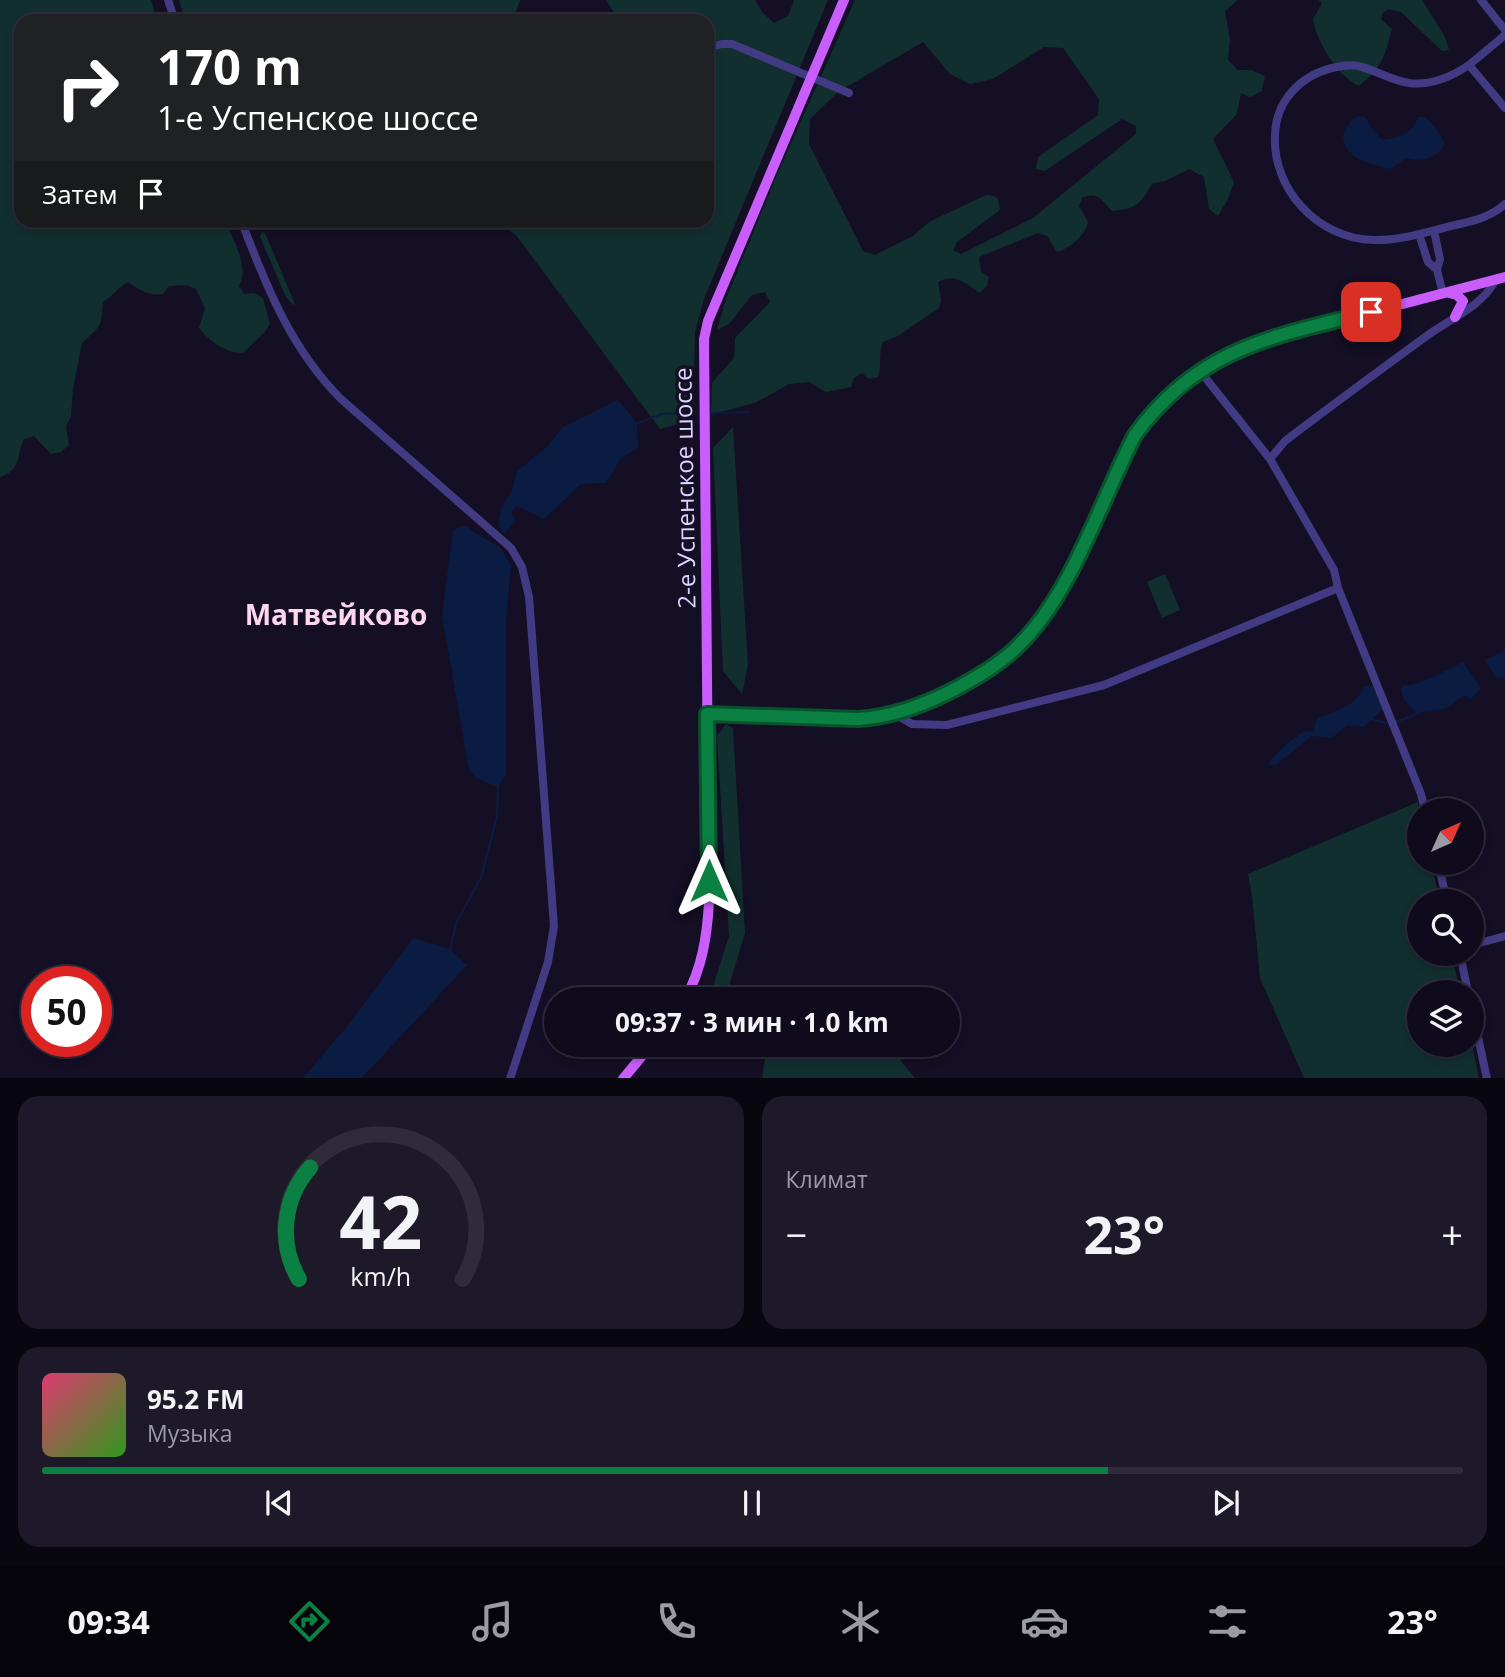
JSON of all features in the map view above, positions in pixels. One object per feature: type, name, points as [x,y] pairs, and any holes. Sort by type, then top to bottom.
[{"type":"main road","name":"2-е Успенское шоссе","points":[[691,987],[704,952],[709,916],[704,339],[708,321],[844,0]]},
{"type":"main road","points":[[707,714],[858,719],[895,714],[946,694],[999,661],[1027,637],[1044,616],[1060,590],[1135,435],[1153,412],[1183,383],[1219,359],[1254,343],[1500,279]]},
{"type":"main road","points":[[1446,293],[1457,295],[1463,301],[1455,317]]},
{"type":"main road","points":[[624,1078],[641,1057]]},
{"type":"street","points":[[1481,0],[1505,32],[1469,65],[1456,74],[1429,83],[1408,83],[1348,65],[1323,71],[1302,81],[1290,92],[1277,119],[1275,152],[1288,190],[1313,218],[1352,237],[1374,240],[1434,231],[1488,216],[1505,204]]},
{"type":"street","points":[[714,46],[732,44],[849,93]]},
{"type":"street","points":[[1469,65],[1505,108]]},
{"type":"street","points":[[244,228],[286,326],[316,373],[341,399],[493,531],[511,548],[522,567],[528,589],[554,926],[548,962],[510,1078]]},
{"type":"street","points":[[1434,231],[1440,259],[1437,270]]},
{"type":"street","points":[[1419,234],[1427,262],[1437,270],[1446,293]]},
{"type":"street","points":[[1270,459],[1285,441],[1481,299],[1500,279]]},
{"type":"street","points":[[1200,371],[1270,459],[1334,570],[1338,588],[1423,798]]},
{"type":"street","points":[[895,714],[912,724],[947,724],[1104,685],[1338,588]]},
{"type":"street","points":[[1484,942],[1505,936]]},
{"type":"street","points":[[1482,1057],[1487,1078]]},
{"type":"green space","points":[[0,0],[151,0],[156,14],[14,14],[14,228],[228,228],[242,262],[242,279],[239,286],[244,294],[254,293],[263,298],[270,324],[243,353],[230,351],[213,342],[199,328],[205,308],[196,289],[186,285],[169,286],[163,294],[153,294],[128,282],[103,302],[101,322],[82,343],[73,389],[71,417],[66,426],[69,445],[61,452],[51,454],[34,436],[24,439],[15,466],[0,477]]},
{"type":"green space","points":[[179,0],[520,0],[515,14],[183,14]]},
{"type":"green space","points":[[606,0],[755,0],[763,13],[774,23],[788,16],[794,0],[828,0],[704,299],[695,332],[693,420],[660,429],[516,235],[506,228],[714,228],[714,14],[615,14]]},
{"type":"green space","points":[[855,0],[1238,0],[1225,11],[1230,39],[1228,60],[1238,70],[1251,70],[1265,76],[1262,91],[1250,97],[1241,93],[1237,114],[1213,139],[1234,182],[1218,216],[1209,209],[1204,177],[1189,169],[1165,181],[1153,183],[1141,201],[1127,209],[1112,211],[1102,200],[1087,196],[1082,198],[1079,206],[1088,222],[1080,237],[1067,248],[1057,252],[1047,236],[1038,233],[979,257],[981,272],[989,277],[987,286],[980,293],[955,279],[938,282],[941,300],[939,308],[898,336],[883,342],[878,377],[869,379],[862,373],[854,378],[851,387],[826,392],[809,382],[789,384],[757,402],[711,415],[712,383],[734,358],[735,338],[770,302],[765,292],[752,295],[729,324],[717,330],[726,299],[777,175]],"holes":[[[923,42],[950,74],[970,84],[993,79],[1044,47],[1063,48],[1099,99],[1098,115],[1038,157],[1036,169],[1045,171],[1122,119],[1136,126],[1136,134],[1033,218],[961,254],[953,250],[957,242],[1000,210],[998,199],[994,196],[986,195],[929,222],[913,236],[875,255],[863,251],[809,144],[810,119],[838,92]]]},
{"type":"green space","points":[[1318,0],[1422,0],[1445,37],[1449,50],[1442,51],[1401,12],[1388,9],[1381,19],[1392,29],[1384,55],[1378,67],[1359,86],[1336,67],[1318,37],[1313,19],[1322,3]]},
{"type":"green space","points":[[262,232],[265,233],[295,304],[293,305],[286,297],[260,237]]},
{"type":"green space","points":[[733,427],[748,665],[742,694],[723,671],[713,448]]},
{"type":"green space","points":[[1165,574],[1180,610],[1162,618],[1147,582]]},
{"type":"green space","points":[[726,724],[733,728],[745,933],[729,987],[713,987],[729,936],[717,736]]},
{"type":"green space","points":[[1407,807],[1407,875],[1434,875],[1437,889],[1407,889],[1407,966],[1455,966],[1457,980],[1407,980],[1407,1057],[1475,1057],[1479,1078],[1304,1078],[1260,978],[1248,874]]},
{"type":"green space","points":[[902,1057],[901,1061],[915,1078],[762,1078],[766,1058]]},
{"type":"water","points":[[1363,116],[1383,140],[1405,134],[1419,117],[1425,117],[1445,143],[1438,153],[1428,158],[1406,158],[1390,169],[1374,165],[1353,155],[1344,143],[1343,135],[1348,125],[1355,118]]},
{"type":"water","points":[[618,400],[637,423],[638,448],[621,458],[606,483],[581,484],[544,519],[517,506],[511,512],[516,521],[505,533],[498,526],[502,506],[512,491],[516,472],[548,446],[562,428]]},
{"type":"water","points":[[465,526],[500,548],[511,565],[506,620],[506,774],[498,787],[476,778],[469,770],[442,615],[453,530]]},
{"type":"water","points":[[1505,650],[1505,676],[1496,677],[1485,660]]},
{"type":"water","points":[[1463,662],[1481,688],[1470,700],[1466,695],[1447,708],[1417,714],[1404,700],[1401,690],[1403,686],[1426,680]]},
{"type":"water","points":[[1370,685],[1383,709],[1364,727],[1347,726],[1331,738],[1312,736],[1276,765],[1268,765],[1280,750],[1295,738],[1305,731],[1313,732],[1317,718],[1351,703],[1364,687]]},
{"type":"water","points":[[413,938],[450,949],[467,965],[362,1078],[303,1078],[346,1028]]},
{"type":"waterway","points":[[710,413],[750,412]]},
{"type":"waterway","points":[[637,423],[662,414],[685,413]]},
{"type":"waterway","points":[[1396,722],[1417,714]]},
{"type":"waterway","points":[[1371,719],[1389,724]]},
{"type":"waterway","points":[[450,949],[457,921],[481,878],[497,816],[498,787]]},
{"type":"district","name":"Матвейково","points":[[336,614]]},
{"type":"route","points":[[709,881],[707,714],[878,718],[946,694],[984,672],[1018,646],[1053,603],[1135,435],[1167,397],[1183,383],[1237,350],[1299,330],[1371,312]]}]
